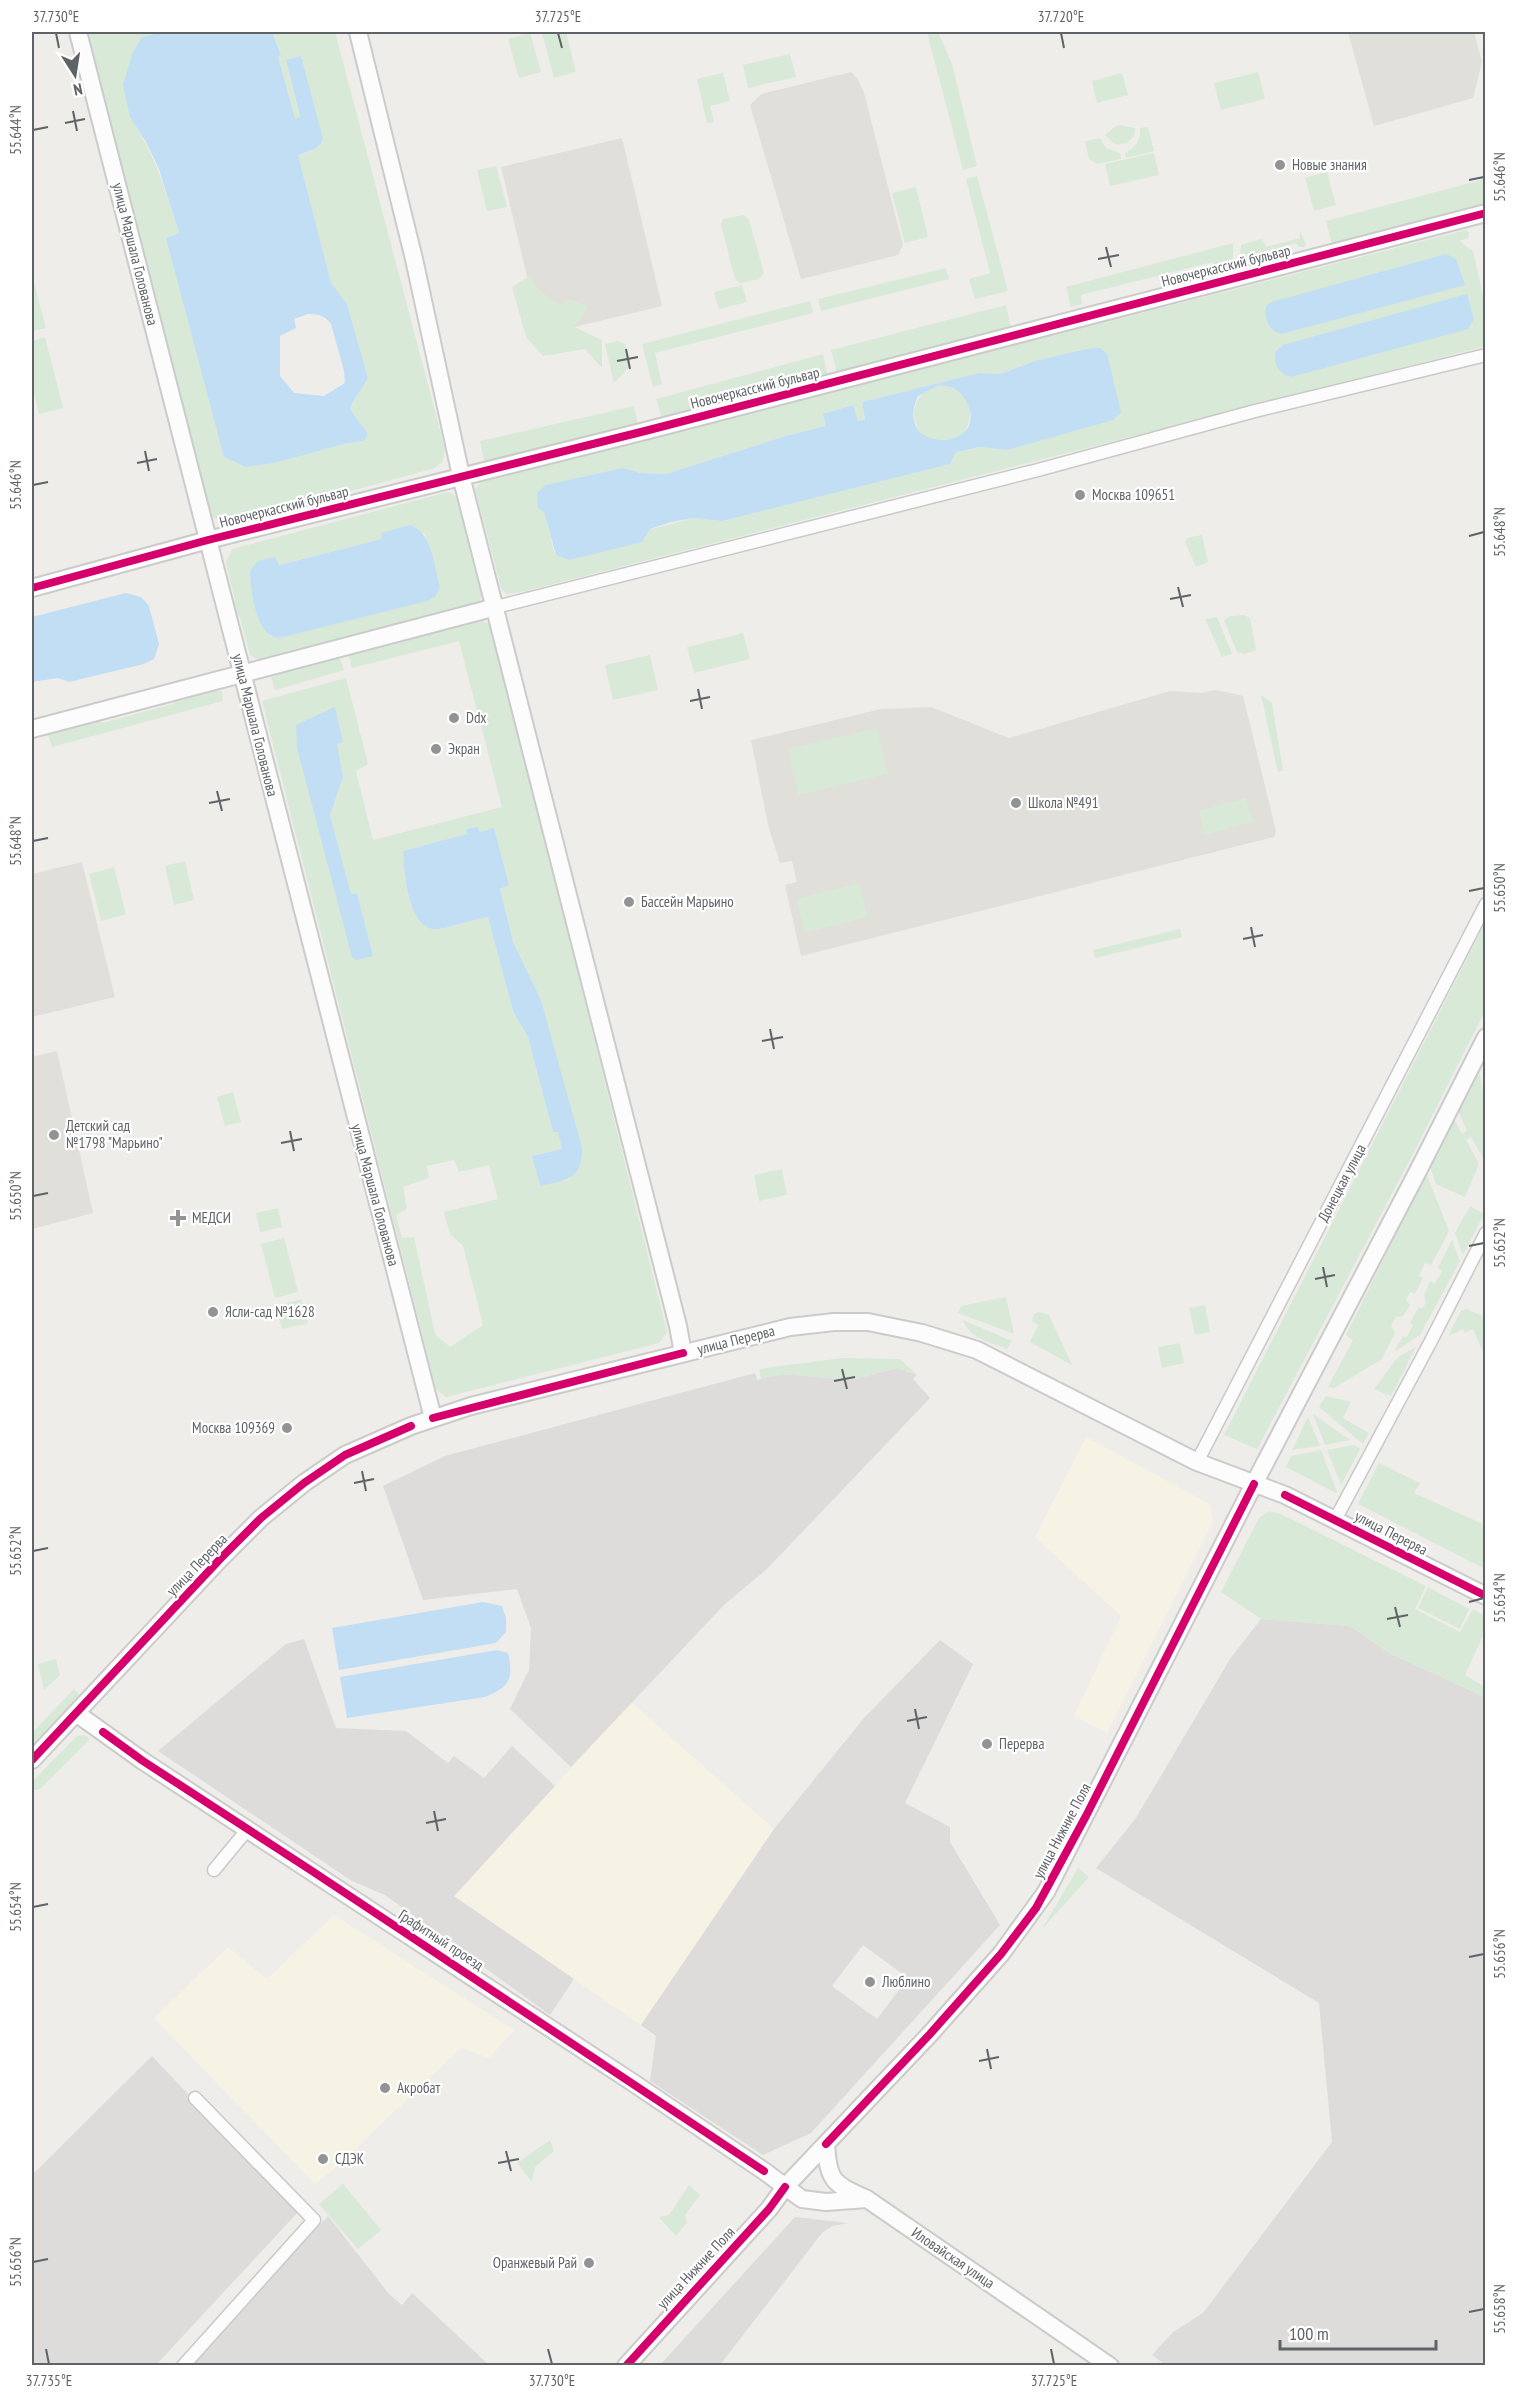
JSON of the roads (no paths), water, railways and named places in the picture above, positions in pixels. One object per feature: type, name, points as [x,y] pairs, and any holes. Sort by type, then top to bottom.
[{"type":"street","name":"улица Маршала Голованова","points":[[78,32],[433,1418]]},
{"type":"street","points":[[358,32],[414,259],[461,476],[683,1353]]},
{"type":"street","name":"Новочеркасский бульвар","points":[[32,588],[208,540],[835,382],[1485,213]]},
{"type":"street","points":[[32,729],[496,607],[1038,470],[1255,411],[1485,356]]},
{"type":"street","name":"Донецкая улица","points":[[1197,1462],[1485,904]]},
{"type":"street","points":[[1254,1484],[1418,1171],[1485,1037]]},
{"type":"street","points":[[1335,1520],[1431,1341],[1485,1233]]},
{"type":"street","name":"улица Перерва","points":[[32,1760],[220,1558],[261,1518],[304,1483],[361,1446],[433,1418],[790,1327],[834,1322],[868,1322],[922,1333],[977,1350],[1197,1462],[1285,1495],[1485,1596]]},
{"type":"street","name":"улица Нижние Поля","points":[[626,2366],[769,2209],[785,2187],[962,1998],[1001,1954],[1036,1908],[1086,1816],[1254,1484]]},
{"type":"street","name":"Графитный проезд","points":[[76,1713],[143,1761],[632,2082],[785,2187]]},
{"type":"street","points":[[214,1870],[247,1830]]},
{"type":"street","points":[[183,2366],[314,2220],[195,2098]]},
{"type":"street","name":"Иловайская улица","points":[[826,2144],[827,2164],[832,2179],[867,2199],[1110,2366]]},
{"type":"street","points":[[785,2187],[802,2199],[826,2202],[867,2199]]},
{"type":"water","points":[[163,32],[272,32],[281,55],[278,56],[295,119],[300,117],[286,60],[301,56],[323,139],[316,148],[298,155],[331,283],[347,304],[368,378],[350,409],[368,434],[364,441],[348,443],[274,463],[246,467],[224,457],[166,238],[179,233],[159,169],[130,117],[123,85],[133,52],[142,37]],"holes":[[[308,314],[324,317],[331,324],[344,371],[345,383],[324,396],[294,393],[280,376],[280,336],[296,328],[294,319]]]},
{"type":"water","points":[[1446,254],[1456,259],[1465,285],[1281,334],[1273,330],[1268,323],[1266,306],[1272,302]]},
{"type":"water","points":[[1467,294],[1474,319],[1468,329],[1291,377],[1280,371],[1276,365],[1275,352],[1283,345]]},
{"type":"water","points":[[1100,348],[1107,354],[1121,412],[1113,420],[1007,450],[980,447],[956,452],[950,464],[722,521],[693,518],[671,522],[650,529],[642,542],[569,560],[556,555],[544,512],[538,508],[537,493],[546,485],[623,468],[640,473],[666,474],[789,435],[826,426],[823,414],[853,405],[858,421],[865,419],[862,402],[979,373],[1000,374],[1038,360]],"holes":[[[941,386],[953,388],[960,393],[965,399],[971,416],[967,429],[956,437],[943,440],[929,437],[918,430],[913,416],[918,396]]]},
{"type":"water","points":[[410,525],[424,535],[428,543],[440,588],[435,597],[427,601],[279,638],[264,629],[253,600],[250,571],[258,561],[275,557],[279,565],[382,539],[381,533]]},
{"type":"water","points":[[126,593],[141,597],[149,606],[159,644],[154,659],[144,664],[69,682],[58,678],[32,682],[32,617]]},
{"type":"water","points":[[335,707],[343,742],[337,744],[343,777],[330,815],[351,894],[357,893],[373,956],[356,960],[352,957],[297,748],[296,725]]},
{"type":"water","points":[[478,827],[480,832],[494,828],[509,885],[500,889],[513,942],[541,1000],[582,1148],[576,1173],[565,1180],[540,1186],[532,1156],[562,1149],[558,1132],[553,1132],[528,1037],[513,1011],[488,917],[438,929],[428,927],[420,921],[414,911],[407,886],[403,851],[467,834],[466,829]]},
{"type":"water","points":[[483,1602],[502,1606],[506,1618],[506,1632],[496,1643],[339,1670],[332,1628]]},
{"type":"water","points":[[497,1650],[508,1653],[510,1676],[500,1690],[485,1697],[347,1718],[340,1677]]},
{"type":"place","name":"Новые знания","points":[[1280,165]]},
{"type":"place","name":"Москва 109651","points":[[1080,495]]},
{"type":"place","name":"Ddx","points":[[454,718]]},
{"type":"place","name":"Экран","points":[[436,749]]},
{"type":"place","name":"Школа №491","points":[[1016,803]]},
{"type":"place","name":"Бассейн Марьино","points":[[629,902]]},
{"type":"place","name":"Детский сад №1798 \"Марьино\"","points":[[54,1135]]},
{"type":"place","name":"МЕДСИ","points":[[178,1218]]},
{"type":"place","name":"Ясли-сад №1628","points":[[213,1312]]},
{"type":"place","name":"Москва 109369","points":[[287,1428]]},
{"type":"place","name":"Перерва","points":[[987,1744]]},
{"type":"place","name":"Люблино","points":[[870,1982]]},
{"type":"place","name":"Акробат","points":[[385,2088]]},
{"type":"place","name":"СДЭК","points":[[323,2159]]},
{"type":"place","name":"Оранжевый Рай","points":[[589,2263]]}]
